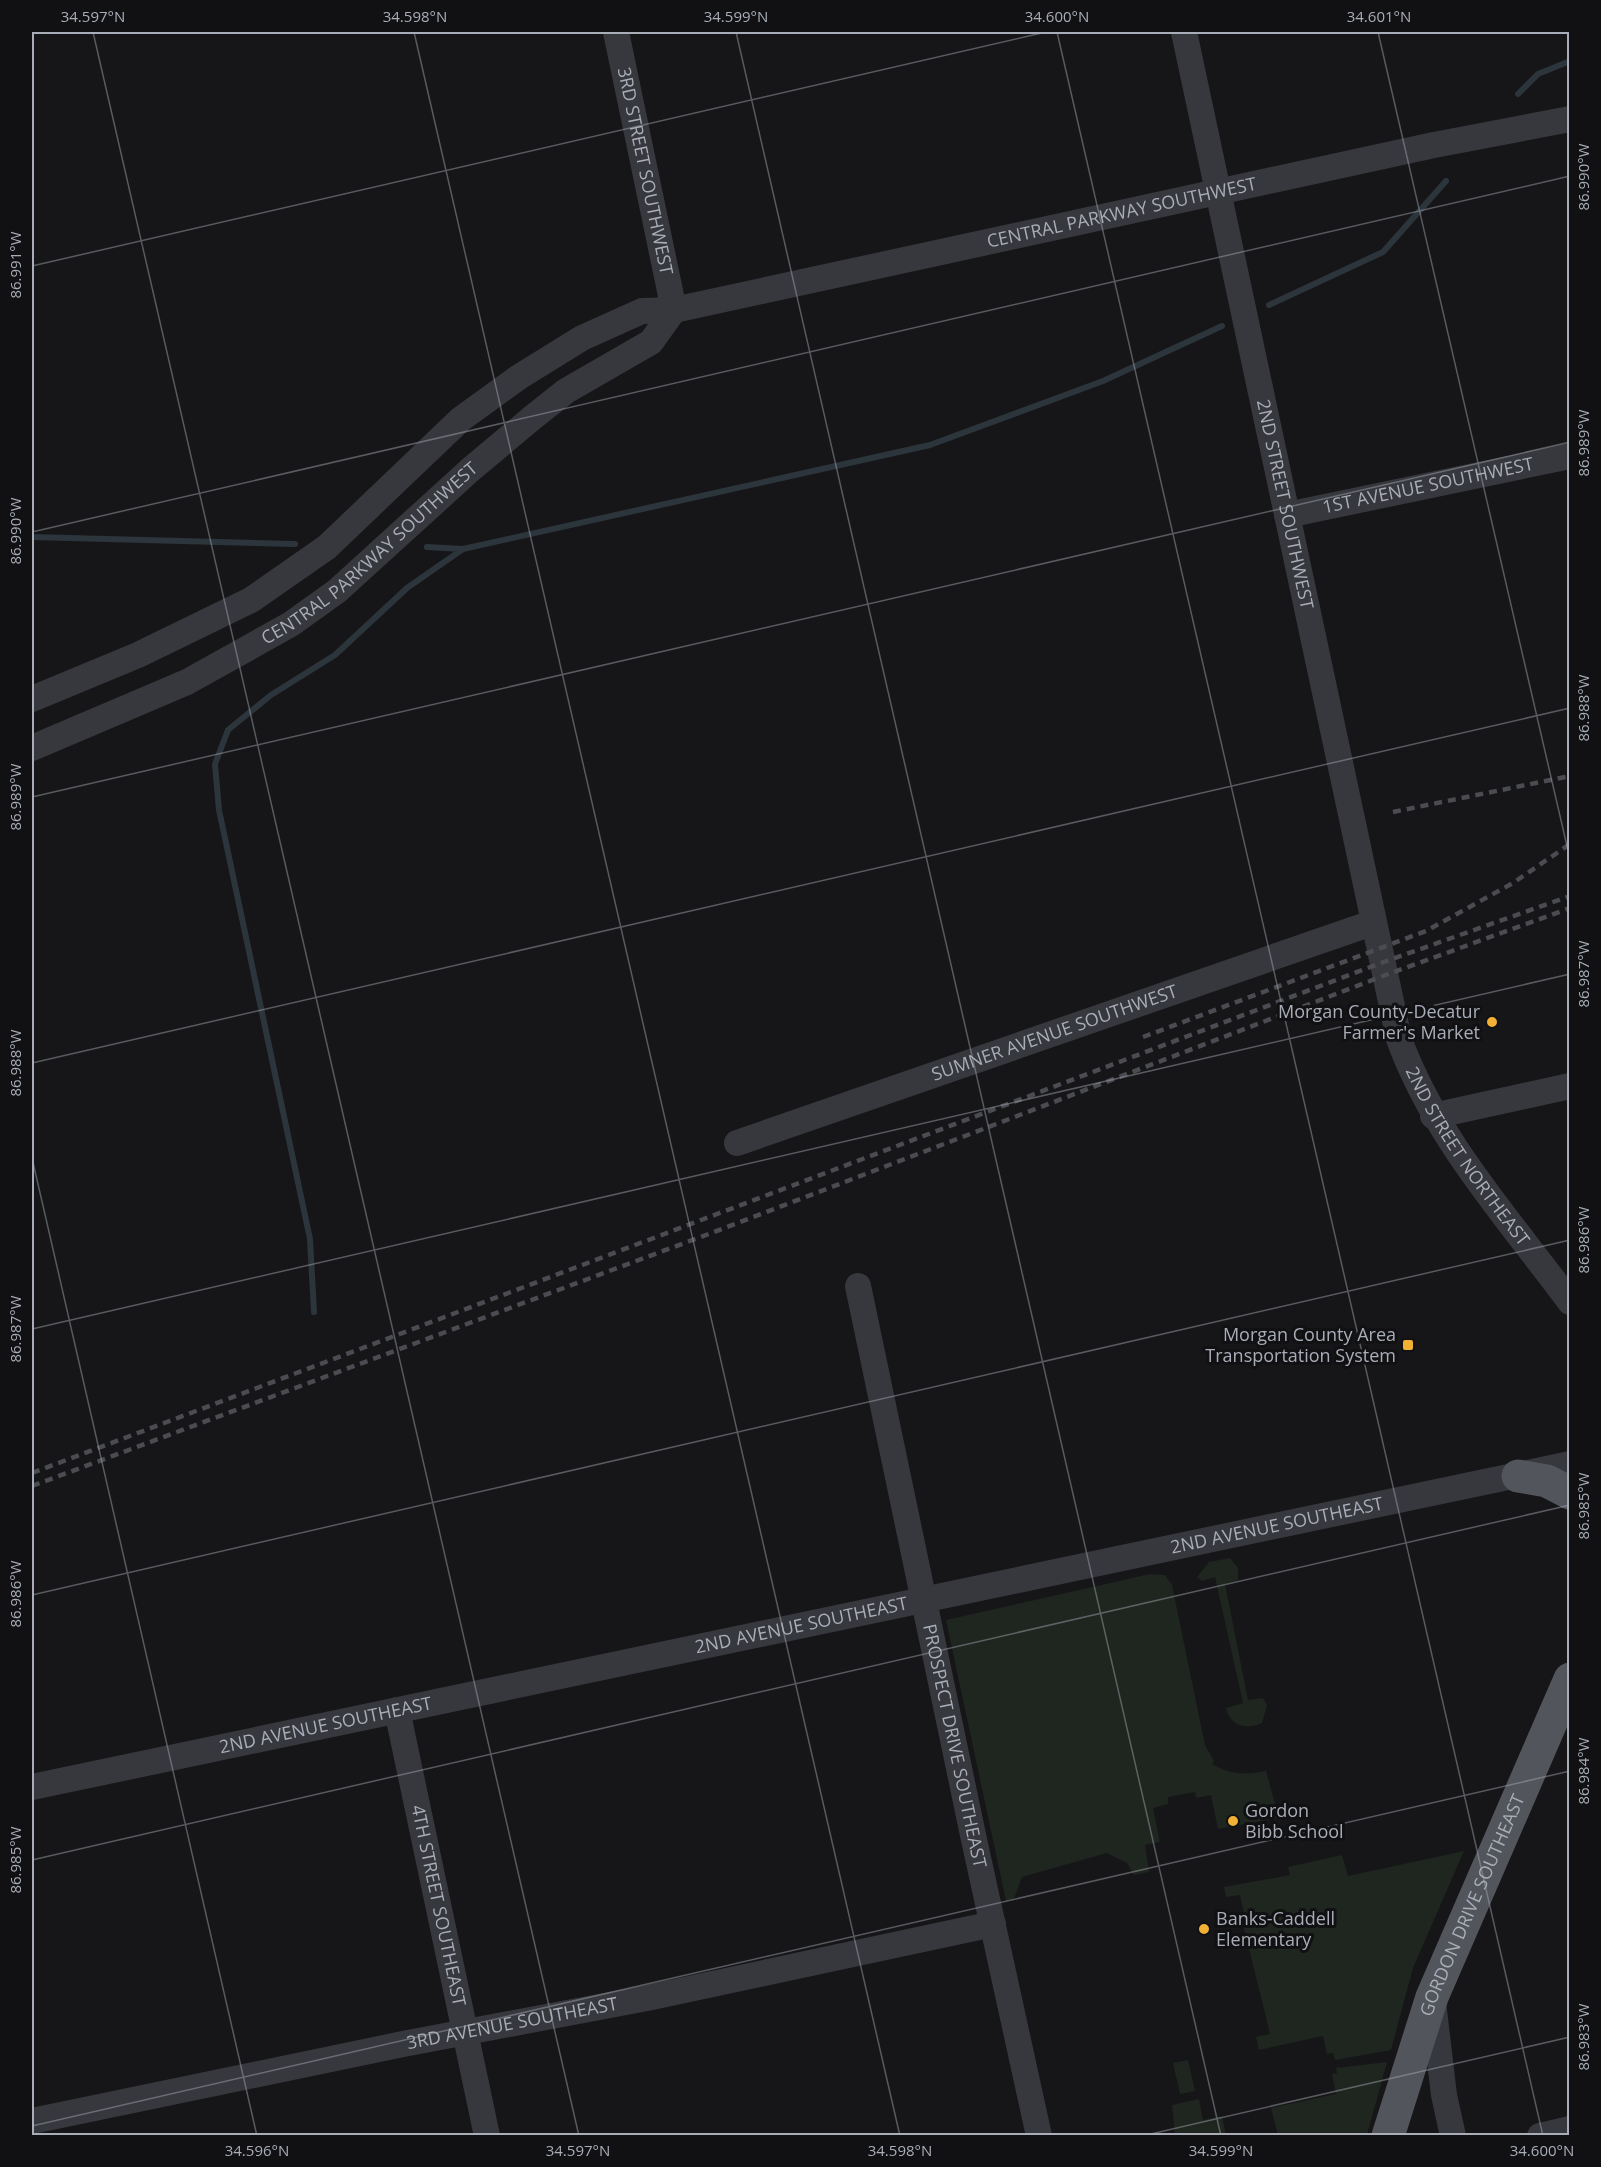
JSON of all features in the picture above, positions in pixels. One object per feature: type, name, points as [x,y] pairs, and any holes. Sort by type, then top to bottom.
[{"type":"main road","points":[[1518,1476],[1547,1481],[1569,1493]]},
{"type":"main road","name":"GORDON DRIVE SOUTHEAST","points":[[1388,2136],[1432,1997],[1569,1679]]},
{"type":"street","name":"3RD STREET SOUTHWEST","points":[[616,32],[674,310]]},
{"type":"street","name":"2ND STREET SOUTHWEST","points":[[1184,32],[1216,193],[1287,515],[1383,976]]},
{"type":"street","name":"CENTRAL PARKWAY SOUTHWEST","points":[[32,699],[138,655],[251,600],[327,547],[461,419],[519,377],[582,338],[642,311],[674,310],[1434,145],[1569,118]]},
{"type":"street","name":"CENTRAL PARKWAY SOUTHWEST","points":[[32,748],[187,682],[291,624],[366,567],[470,470],[566,391],[651,342],[674,310]]},
{"type":"street","name":"1ST AVENUE SOUTHWEST","points":[[1287,515],[1569,456]]},
{"type":"street","name":"SUMNER AVENUE SOUTHWEST","points":[[737,1143],[1372,923]]},
{"type":"street","name":"2ND STREET NORTHEAST","points":[[1383,976],[1399,1039],[1433,1116],[1569,1302]]},
{"type":"street","points":[[1433,1116],[1569,1086]]},
{"type":"street","points":[[1546,1269],[1569,1278]]},
{"type":"street","name":"PROSPECT DRIVE SOUTHEAST","points":[[858,1286],[1039,2136]]},
{"type":"street","name":"2ND AVENUE SOUTHEAST","points":[[32,1787],[1569,1464]]},
{"type":"street","name":"4TH STREET SOUTHEAST","points":[[397,1710],[487,2136]]},
{"type":"street","name":"3RD AVENUE SOUTHEAST","points":[[32,2121],[647,1998],[993,1924]]},
{"type":"street","points":[[1432,1997],[1444,2095],[1453,2136]]},
{"type":"street","points":[[1540,2136],[1569,2129]]},
{"type":"shaded area","points":[[1230,1558],[1238,1568],[1238,1580],[1225,1584],[1248,1700],[1263,1698],[1267,1705],[1262,1723],[1250,1726],[1235,1723],[1226,1708],[1243,1703],[1215,1577],[1202,1581],[1197,1577],[1209,1562]]},
{"type":"shaded area","points":[[1150,1574],[1165,1575],[1172,1585],[1205,1745],[1214,1761],[1212,1764],[1238,1773],[1266,1771],[1279,1818],[1218,1829],[1211,1795],[1196,1798],[1195,1792],[1168,1797],[1168,1804],[1153,1808],[1160,1842],[1145,1845],[1149,1872],[1134,1875],[1127,1863],[1107,1853],[1022,1877],[1014,1899],[1006,1901],[946,1620]]},
{"type":"shaded area","points":[[1464,1851],[1413,1968],[1391,2050],[1335,2060],[1333,2053],[1327,2054],[1323,2036],[1259,2050],[1256,2037],[1270,2034],[1242,1920],[1245,1918],[1240,1895],[1226,1897],[1224,1887],[1290,1875],[1288,1867],[1342,1855],[1348,1876]]},
{"type":"shaded area","points":[[1188,2060],[1195,2091],[1180,2094],[1173,2063]]},
{"type":"shaded area","points":[[1387,2062],[1367,2135],[1278,2135],[1271,2108],[1336,2094],[1332,2074],[1337,2073],[1336,2068]]},
{"type":"shaded area","points":[[1199,2099],[1203,2120],[1222,2116],[1226,2135],[1175,2135],[1172,2105]]},
{"type":"waterway","points":[[1518,94],[1538,74],[1570,61]]},
{"type":"waterway","points":[[1269,305],[1383,252],[1446,181]]},
{"type":"waterway","points":[[427,547],[463,549],[930,445],[1103,381],[1222,326]]},
{"type":"waterway","points":[[32,537],[295,544]]},
{"type":"waterway","points":[[314,1312],[310,1239],[219,810],[215,764],[228,730],[271,695],[335,655],[407,588],[463,549]]},
{"type":"railway","points":[[1393,812],[1570,776]]},
{"type":"railway","points":[[1143,1037],[1426,931],[1513,883],[1570,844]]},
{"type":"railway","points":[[32,1473],[1381,963],[1570,896]]},
{"type":"railway","points":[[32,1486],[714,1232],[1383,976],[1570,908]]},
{"type":"place","name":"Morgan County-Decatur Farmer's Market","points":[[1492,1022]]},
{"type":"place","name":"Morgan County Area Transportation System","points":[[1408,1345]]},
{"type":"place","name":"Gordon Bibb School","points":[[1233,1821]]},
{"type":"place","name":"Banks-Caddell Elementary","points":[[1204,1929]]}]
